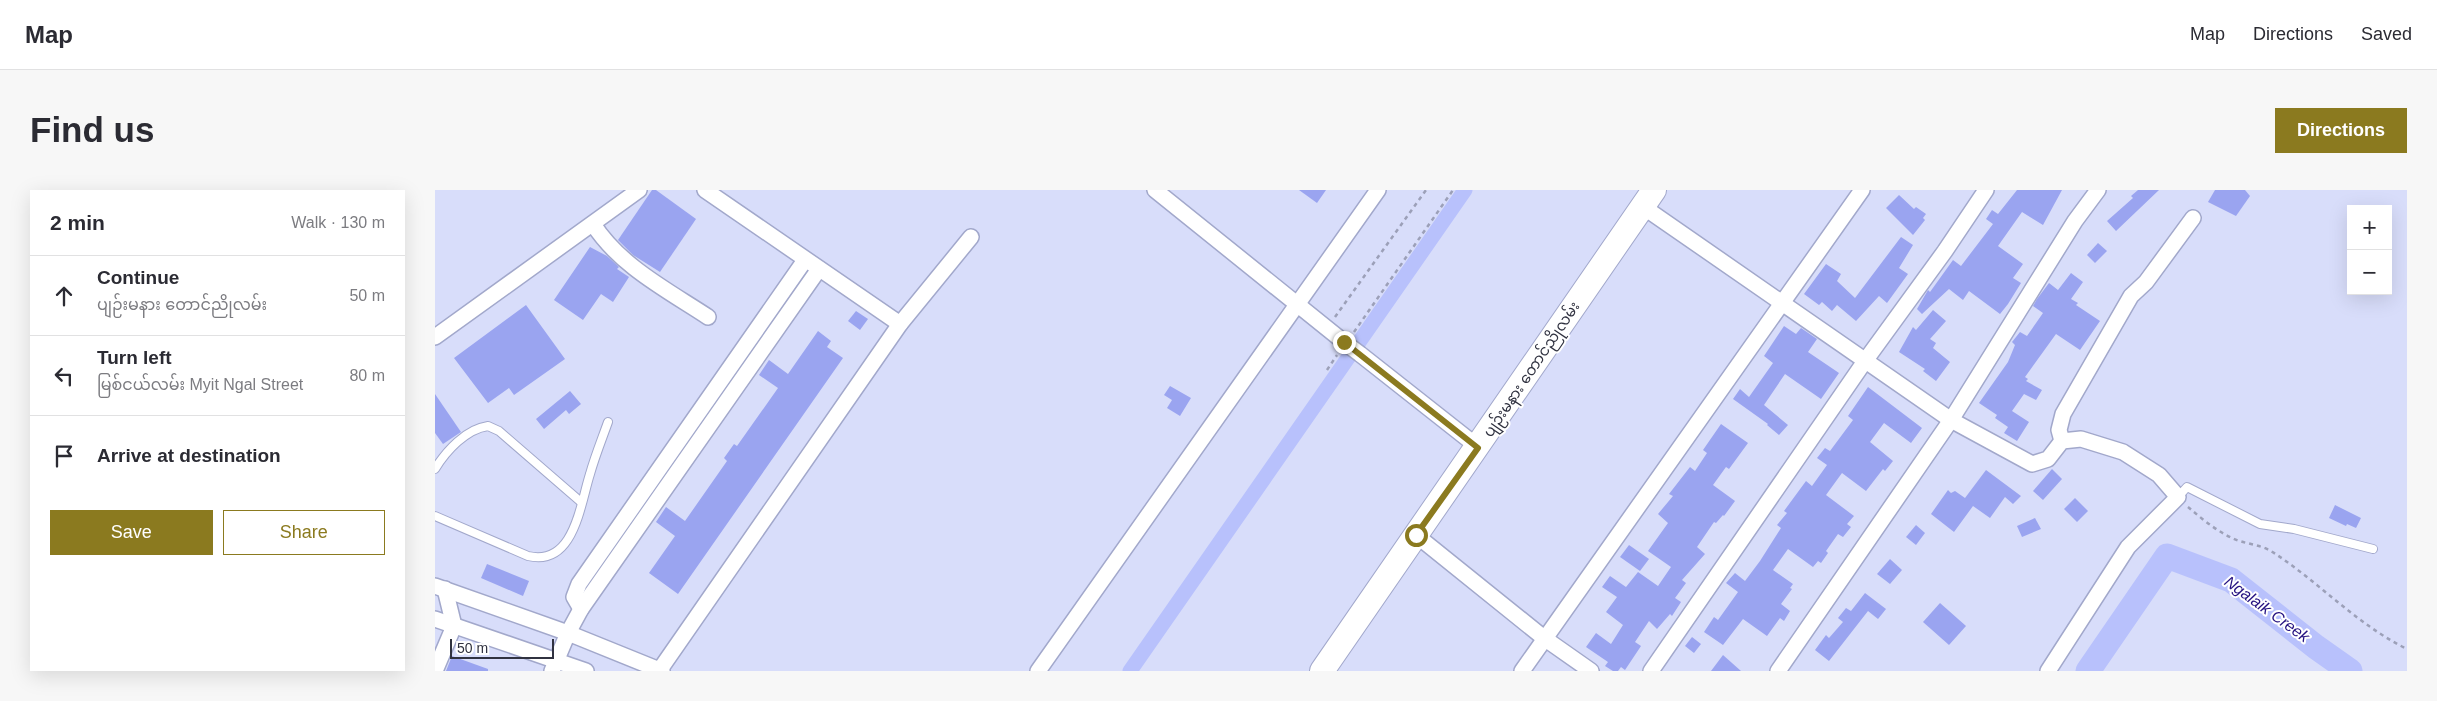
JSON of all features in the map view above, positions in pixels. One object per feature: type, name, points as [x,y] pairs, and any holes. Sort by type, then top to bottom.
[{"type":"main road","name":"ပျဉ်းမနား တောင်ညိုလမ်း","points":[[1322,671],[1478,448],[1648,198]]},
{"type":"street","points":[[435,338],[639,190]]},
{"type":"street","points":[[705,190],[900,324]]},
{"type":"street","points":[[1155,190],[1173,196],[1344,344],[1360,354],[1478,448]]},
{"type":"street","points":[[1038,671],[1378,190]]},
{"type":"street","points":[[1522,671],[1862,190]]},
{"type":"street","points":[[1651,671],[1865,360],[1945,251],[1986,190]]},
{"type":"street","points":[[1777,671],[1951,420],[2075,221],[2098,190]]},
{"type":"street","points":[[1648,198],[1782,304],[1951,420],[2032,464],[2048,459],[2062,441],[2081,439],[2123,452],[2159,475],[2178,497],[2128,547],[2048,671]]},
{"type":"street","points":[[2062,441],[2059,430],[2063,414],[2131,296],[2146,282],[2193,218]]},
{"type":"street","points":[[593,224],[603,238],[623,259],[708,317]]},
{"type":"street","points":[[440,588],[567,632],[660,671],[900,324],[971,236]]},
{"type":"street","points":[[581,609],[575,600],[575,593],[727,368],[805,260]]},
{"type":"street","points":[[554,666],[567,632],[581,609],[819,269]]},
{"type":"street","points":[[754,331],[770,339]]},
{"type":"street","points":[[727,368],[742,378]]},
{"type":"street","points":[[649,483],[662,492]]},
{"type":"street","points":[[624,519],[639,527]]},
{"type":"street","points":[[1416,535],[1544,638],[1591,671]]},
{"type":"street","points":[[435,671],[454,626],[440,588]]},
{"type":"street","points":[[435,619],[554,666],[586,671]]},
{"type":"lane","points":[[435,516],[528,556],[540,559],[550,556],[566,543],[572,532],[609,422]]},
{"type":"lane","points":[[435,469],[449,450],[465,436],[488,426],[499,432],[581,502]]},
{"type":"lane","points":[[2178,497],[2187,487],[2260,524],[2293,528],[2373,549]]},
{"type":"path","points":[[1327,328],[1427,190]]},
{"type":"path","points":[[1327,370],[1453,190]]},
{"type":"path","points":[[2178,497],[2205,521],[2232,538],[2269,550],[2307,575],[2349,613],[2407,649]]},
{"type":"building","points":[[652,190],[656,190],[696,219],[660,272],[633,255],[618,240]]},
{"type":"building","points":[[1299,190],[1326,190],[1317,203]]},
{"type":"building","points":[[2017,190],[2062,190],[2043,225],[2022,212],[1998,246],[2023,264],[2013,278],[2021,283],[2008,304],[2000,314],[1969,291],[1963,300],[1949,289],[1922,314],[1917,309],[1928,290],[1930,292],[1953,260],[1961,266],[1993,224],[1986,219],[1992,210],[1998,214]]},
{"type":"building","points":[[2138,190],[2159,190],[2116,231],[2107,221],[2133,198],[2131,196]]},
{"type":"building","points":[[2215,190],[2245,190],[2250,196],[2236,216],[2208,202]]},
{"type":"building","points":[[1899,195],[1914,209],[1916,207],[1926,214],[1923,218],[1925,220],[1913,235],[1886,208]]},
{"type":"building","points":[[1901,237],[1913,245],[1899,268],[1908,274],[1887,303],[1879,296],[1856,321],[1837,305],[1832,311],[1822,302],[1819,305],[1804,294],[1826,264],[1841,274],[1837,281],[1855,298]]},
{"type":"building","points":[[2098,243],[2107,251],[2095,263],[2087,255]]},
{"type":"building","points":[[590,247],[607,256],[619,267],[617,269],[629,277],[613,302],[601,294],[583,320],[554,300]]},
{"type":"building","points":[[2071,273],[2083,282],[2071,299],[2078,303],[2076,305],[2100,321],[2080,350],[2056,334],[2025,377],[2028,379],[2026,381],[2042,390],[2036,400],[2024,394],[2012,411],[2029,422],[2017,441],[2004,433],[2008,427],[1995,418],[1997,415],[1979,403],[2008,362],[2015,345],[2012,342],[2020,332],[2027,336],[2043,313],[2033,306],[2037,299],[2049,283],[2058,290]]},
{"type":"building","points":[[526,305],[565,359],[514,395],[509,388],[488,403],[454,358]]},
{"type":"building","points":[[1933,310],[1946,321],[1930,339],[1936,343],[1933,348],[1950,362],[1936,381],[1923,371],[1925,369],[1899,352],[1913,327],[1916,330]]},
{"type":"building","points":[[856,311],[868,319],[860,330],[848,321]]},
{"type":"building","points":[[1784,326],[1796,334],[1801,328],[1817,339],[1808,352],[1839,373],[1821,399],[1785,374],[1764,405],[1788,425],[1779,435],[1768,424],[1733,399],[1740,389],[1749,397],[1773,363],[1764,356]]},
{"type":"building","points":[[818,331],[831,341],[827,347],[843,358],[678,594],[649,573],[675,536],[656,522],[666,507],[685,521],[727,461],[724,458],[734,444],[737,446],[778,388],[759,375],[769,360],[788,374]]},
{"type":"building","points":[[1170,386],[1191,398],[1180,416],[1167,408],[1172,400],[1164,395]]},
{"type":"building","points":[[1868,387],[1922,428],[1911,443],[1884,423],[1870,442],[1893,461],[1885,471],[1883,469],[1866,491],[1842,473],[1826,495],[1854,516],[1847,524],[1851,527],[1843,537],[1838,534],[1826,551],[1828,553],[1821,563],[1818,561],[1813,567],[1788,549],[1773,570],[1793,584],[1790,588],[1792,589],[1781,604],[1790,611],[1784,621],[1780,618],[1767,636],[1743,619],[1723,645],[1704,632],[1714,617],[1718,620],[1738,592],[1726,583],[1735,573],[1745,581],[1760,561],[1781,528],[1777,525],[1787,513],[1784,511],[1806,481],[1812,486],[1827,465],[1817,458],[1825,448],[1830,451],[1853,420],[1848,416]]},
{"type":"building","points":[[570,391],[581,404],[569,414],[566,410],[544,429],[536,419]]},
{"type":"building","points":[[435,394],[461,432],[443,444],[435,433]]},
{"type":"building","points":[[1721,424],[1748,443],[1729,469],[1726,467],[1713,485],[1735,501],[1724,516],[1716,523],[1714,522],[1697,547],[1705,554],[1682,580],[1686,583],[1675,598],[1681,602],[1672,616],[1670,614],[1657,629],[1649,621],[1635,642],[1641,646],[1625,670],[1621,667],[1618,671],[1613,671],[1605,666],[1608,662],[1586,647],[1596,633],[1611,644],[1623,625],[1606,612],[1617,597],[1602,587],[1610,576],[1626,587],[1638,572],[1658,586],[1671,567],[1648,551],[1668,523],[1658,514],[1673,496],[1669,494],[1690,467],[1695,471],[1707,453],[1703,450]]},
{"type":"building","points":[[2052,469],[2062,479],[2043,500],[2033,491]]},
{"type":"building","points":[[1986,470],[2021,496],[2013,504],[2005,497],[1990,518],[1973,506],[1954,532],[1931,514],[1948,490],[1951,493],[1955,491],[1965,498]]},
{"type":"building","points":[[2075,498],[2088,511],[2077,522],[2064,509]]},
{"type":"building","points":[[2335,505],[2361,518],[2356,528],[2347,524],[2346,526],[2329,518]]},
{"type":"building","points":[[2035,518],[2041,529],[2022,537],[2017,526]]},
{"type":"building","points":[[1916,525],[1925,533],[1916,545],[1906,537]]},
{"type":"building","points":[[1629,545],[1649,559],[1640,571],[1620,557]]},
{"type":"building","points":[[1890,559],[1902,570],[1890,584],[1877,574]]},
{"type":"building","points":[[487,564],[529,581],[523,596],[481,578]]},
{"type":"building","points":[[1865,593],[1886,609],[1878,619],[1868,611],[1829,661],[1815,650],[1826,635],[1829,638],[1843,622],[1838,618],[1846,608],[1851,611]]},
{"type":"building","points":[[1940,603],[1966,626],[1949,645],[1923,622]]},
{"type":"building","points":[[1692,637],[1701,644],[1694,653],[1685,646]]},
{"type":"building","points":[[1723,655],[1741,671],[1711,671]]},
{"type":"building","points":[[452,656],[488,669],[488,671],[446,671]]},
{"type":"waterway","points":[[1130,671],[1465,190]]},
{"type":"waterway","name":"Ngalaik Creek","points":[[2088,671],[2167,556],[2231,580],[2316,647],[2350,671]]},
{"type":"route","points":[[1344,342],[1478,448],[1416,535]]}]
